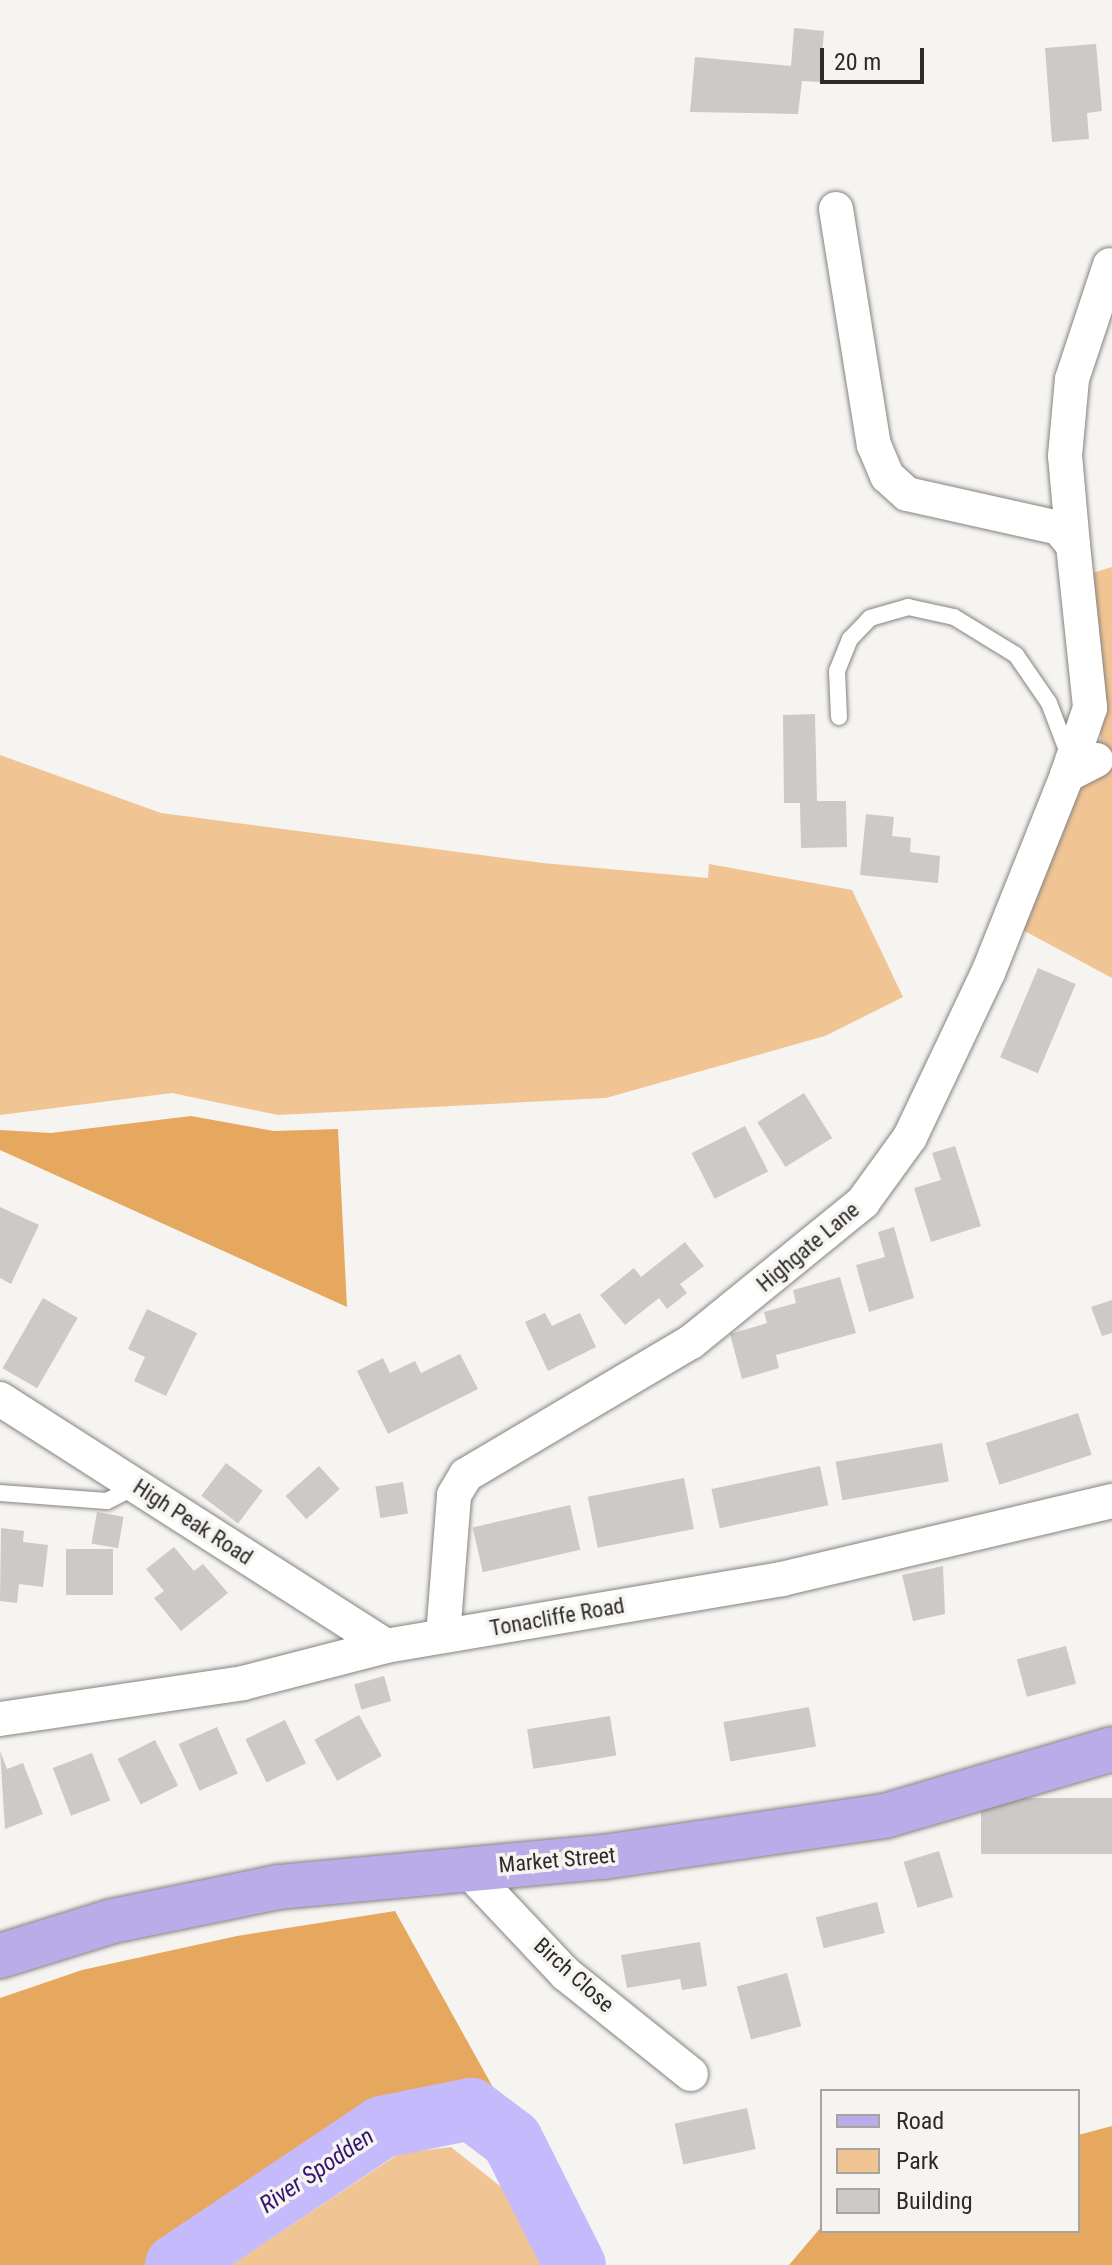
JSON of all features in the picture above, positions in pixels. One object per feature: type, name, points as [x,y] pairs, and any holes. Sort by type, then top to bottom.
[{"type":"main road","name":"Market Street","points":[[0,1956],[113,1921],[278,1887],[744,1841],[885,1816],[1112,1749]]},
{"type":"street","points":[[836,209],[874,445],[887,476],[907,494],[1059,528],[1073,545]]},
{"type":"street","name":"Highgate Lane","points":[[443,1636],[454,1495],[466,1475],[691,1342],[863,1202],[916,1124],[988,973],[1078,765],[1090,708],[1065,456],[1072,379],[1110,265]]},
{"type":"street","name":"High Peak Road","points":[[0,1399],[386,1646]]},
{"type":"street","name":"Tonacliffe Road","points":[[0,1719],[243,1683],[386,1646],[782,1579],[1112,1501]]},
{"type":"street","name":"Birch Close","points":[[465,1867],[566,1974],[691,2074]]},
{"type":"lane","points":[[839,717],[837,671],[850,639],[870,618],[908,607],[954,617],[1016,655],[1049,703],[1078,765]]},
{"type":"lane","points":[[0,1493],[107,1501],[137,1486]]},
{"type":"green space","points":[[1112,567],[1112,978],[1017,927],[1101,738],[1089,574]]},
{"type":"green space","points":[[0,755],[161,813],[543,863],[708,878],[709,864],[852,890],[903,997],[825,1036],[606,1098],[278,1115],[172,1093],[0,1115]]},
{"type":"green space","points":[[451,2147],[505,2190],[543,2265],[231,2265],[400,2153]]},
{"type":"shaded area","points":[[191,1116],[274,1131],[338,1129],[347,1307],[0,1150],[0,1130],[51,1133]]},
{"type":"shaded area","points":[[395,1911],[500,2100],[442,2099],[363,2122],[156,2265],[0,2265],[0,1998],[82,1970],[237,1936]]},
{"type":"shaded area","points":[[1112,2126],[1112,2265],[789,2265],[820,2228],[820,2233],[1080,2233],[1080,2134]]},
{"type":"building","points":[[794,28],[824,31],[820,82],[802,81],[798,114],[690,112],[695,57],[791,66]]},
{"type":"building","points":[[1096,44],[1102,111],[1087,113],[1089,139],[1052,142],[1045,48]]},
{"type":"building","points":[[815,714],[817,801],[846,801],[847,847],[801,848],[800,803],[784,803],[783,715]]},
{"type":"building","points":[[866,814],[894,817],[892,836],[911,838],[910,852],[940,856],[938,883],[860,875]]},
{"type":"building","points":[[1038,968],[1076,984],[1038,1073],[1000,1057]]},
{"type":"building","points":[[804,1093],[832,1138],[785,1167],[757,1122]]},
{"type":"building","points":[[745,1126],[768,1171],[715,1199],[692,1153]]},
{"type":"building","points":[[955,1146],[981,1226],[931,1242],[914,1188],[941,1180],[932,1153]]},
{"type":"building","points":[[0,1207],[39,1225],[11,1284],[0,1278]]},
{"type":"building","points":[[894,1227],[914,1298],[869,1312],[856,1265],[885,1257],[878,1232]]},
{"type":"building","points":[[685,1242],[704,1266],[680,1284],[687,1293],[667,1309],[659,1298],[625,1325],[600,1295],[634,1268],[641,1277]]},
{"type":"building","points":[[840,1277],[856,1333],[776,1355],[779,1368],[742,1379],[730,1334],[767,1323],[764,1312],[796,1303],[793,1290]]},
{"type":"building","points":[[43,1298],[78,1318],[37,1388],[2,1368]]},
{"type":"building","points":[[1112,1300],[1112,1333],[1102,1336],[1091,1307]]},
{"type":"building","points":[[147,1309],[197,1333],[166,1396],[134,1381],[145,1357],[128,1349]]},
{"type":"building","points":[[545,1313],[552,1326],[580,1313],[596,1347],[548,1371],[525,1322]]},
{"type":"building","points":[[460,1354],[478,1389],[388,1434],[357,1371],[383,1358],[390,1373],[415,1361],[421,1373]]},
{"type":"building","points":[[1078,1413],[1092,1455],[999,1485],[986,1443]]},
{"type":"building","points":[[942,1443],[949,1481],[842,1500],[836,1462]]},
{"type":"building","points":[[226,1463],[263,1491],[238,1523],[201,1496]]},
{"type":"building","points":[[319,1466],[340,1489],[306,1519],[286,1496]]},
{"type":"building","points":[[820,1466],[828,1505],[720,1528],[711,1489]]},
{"type":"building","points":[[684,1478],[694,1529],[598,1548],[588,1497]]},
{"type":"building","points":[[403,1482],[408,1514],[380,1518],[375,1486]]},
{"type":"building","points":[[570,1505],[580,1550],[483,1572],[473,1527]]},
{"type":"building","points":[[97,1512],[124,1517],[118,1548],[91,1544]]},
{"type":"building","points":[[1,1528],[24,1531],[23,1542],[48,1545],[43,1587],[19,1584],[17,1603],[0,1601]]},
{"type":"building","points":[[174,1547],[194,1571],[203,1564],[228,1593],[181,1631],[154,1598],[164,1591],[146,1569]]},
{"type":"building","points":[[66,1549],[113,1549],[113,1595],[66,1595]]},
{"type":"building","points":[[943,1566],[945,1614],[913,1621],[902,1575]]},
{"type":"building","points":[[1066,1646],[1076,1684],[1027,1697],[1017,1659]]},
{"type":"building","points":[[384,1676],[391,1701],[361,1710],[354,1685]]},
{"type":"building","points":[[809,1707],[816,1746],[730,1761],[723,1722]]},
{"type":"building","points":[[359,1715],[382,1756],[337,1781],[314,1740]]},
{"type":"building","points":[[610,1716],[616,1756],[533,1769],[527,1729]]},
{"type":"building","points":[[285,1720],[306,1763],[266,1782],[245,1739]]},
{"type":"building","points":[[217,1727],[238,1774],[199,1791],[179,1744]]},
{"type":"building","points":[[155,1740],[178,1785],[141,1805],[118,1759]]},
{"type":"building","points":[[0,1751],[7,1769],[23,1763],[43,1814],[5,1829]]},
{"type":"building","points":[[92,1753],[110,1801],[71,1816],[53,1768]]},
{"type":"building","points":[[981,1798],[1112,1798],[1112,1854],[981,1854]]},
{"type":"building","points":[[939,1851],[953,1897],[918,1908],[904,1862]]},
{"type":"building","points":[[877,1902],[885,1933],[824,1948],[816,1917]]},
{"type":"building","points":[[700,1942],[707,1986],[682,1990],[680,1979],[627,1988],[621,1955]]},
{"type":"building","points":[[787,1973],[801,2026],[751,2040],[737,1986]]},
{"type":"building","points":[[747,2108],[756,2149],[683,2164],[675,2123]]},
{"type":"waterway","name":"River Spodden","points":[[176,2265],[382,2127],[471,2109],[512,2140],[575,2265]]}]
